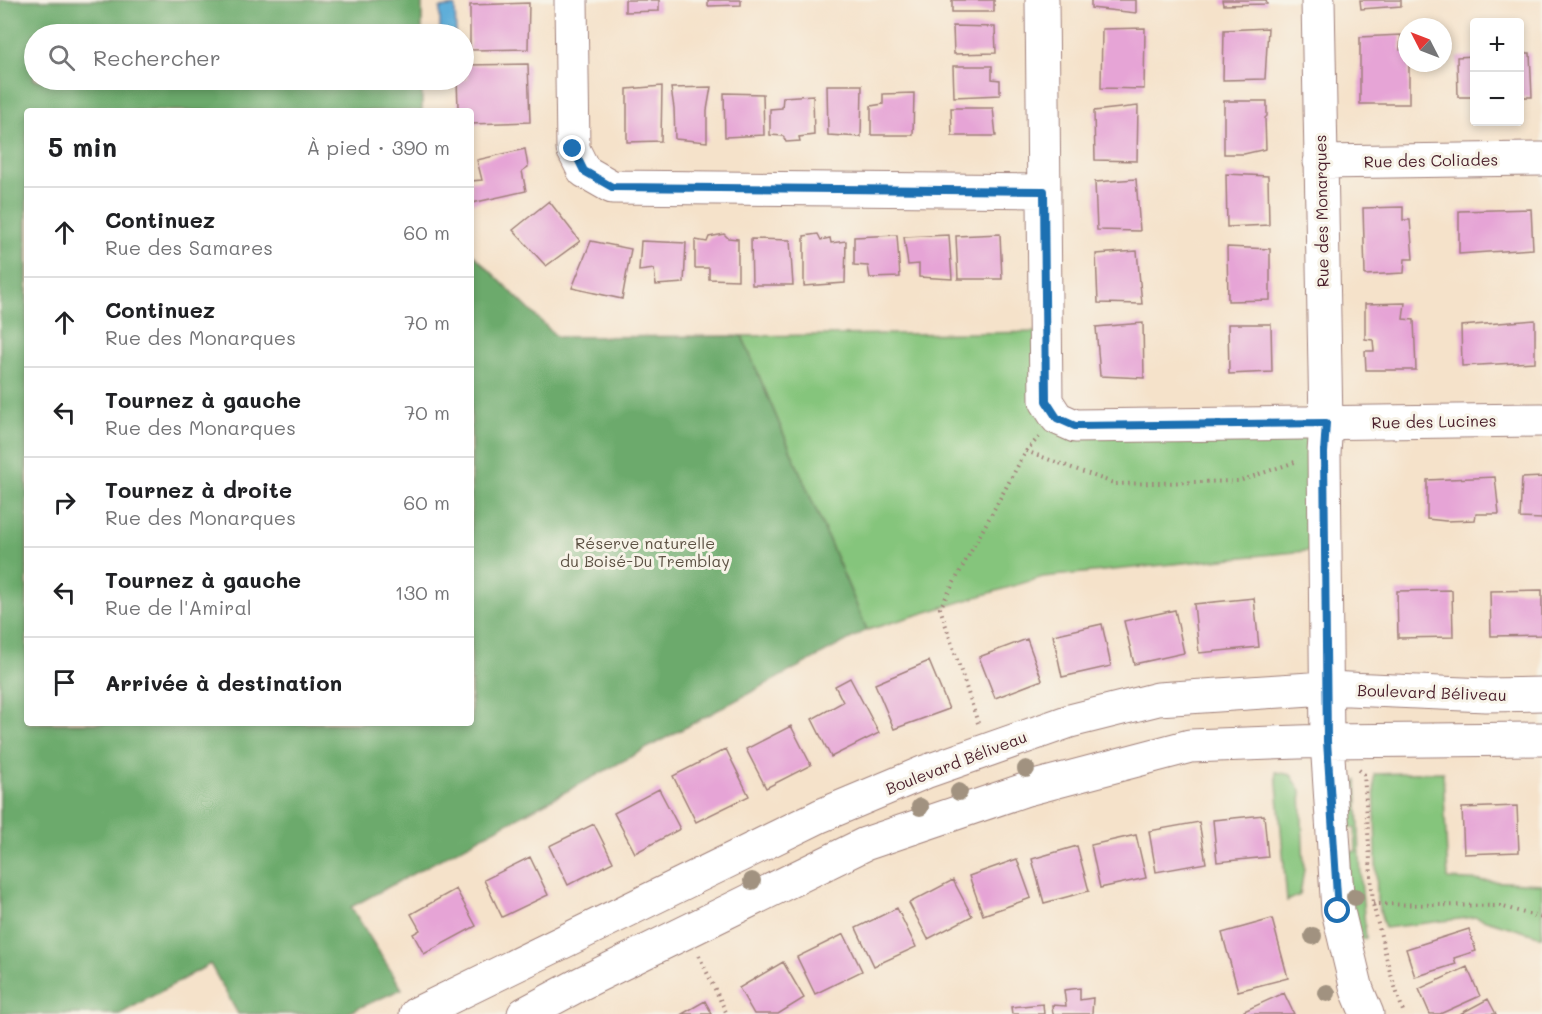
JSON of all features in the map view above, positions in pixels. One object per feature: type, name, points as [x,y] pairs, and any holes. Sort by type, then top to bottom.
[{"type":"street","points":[[571,0],[573,149],[584,171],[612,187],[1044,191]]},
{"type":"street","points":[[1042,0],[1046,401],[1057,418],[1075,426],[1325,438]]},
{"type":"street","name":"Rue des Monarques","points":[[1318,0],[1327,741],[1338,911],[1357,990],[1367,1014]]},
{"type":"street","name":"Rue des Coliades","points":[[1320,162],[1542,159]]},
{"type":"street","name":"Rue des Lucines","points":[[1325,438],[1542,420]]},
{"type":"street","name":"Boulevard Béliveau","points":[[417,1014],[820,816],[925,772],[1070,721],[1158,699],[1326,688],[1485,695],[1542,694]]},
{"type":"street","points":[[524,1014],[865,844],[1027,789],[1190,746],[1327,741],[1542,739]]},
{"type":"path","points":[[987,749],[940,608],[1026,451],[1057,418]]},
{"type":"path","points":[[1026,451],[1116,484],[1239,481],[1325,438]]},
{"type":"path","points":[[1327,741],[1364,774],[1373,904],[1390,972],[1404,1014]]},
{"type":"path","points":[[1373,904],[1500,906],[1542,918]]},
{"type":"path","points":[[688,931],[727,1014]]},
{"type":"green space","name":"Réserve naturelle du Boisé-Du Tremblay","points":[[0,0],[422,0],[422,24],[24,24],[24,90],[422,90],[422,108],[24,108],[24,726],[474,726],[474,255],[557,337],[742,336],[867,630],[351,907],[402,989],[345,1014],[238,1014],[210,964],[120,1014],[0,1014]]},
{"type":"green space","points":[[1046,332],[1057,418],[1326,423],[1325,549],[1043,577],[867,630],[742,336]]},
{"type":"green space","points":[[1276,772],[1291,775],[1301,791],[1304,869],[1300,895],[1287,901]]},
{"type":"green space","points":[[1443,772],[1448,879],[1542,884],[1542,937],[1476,917],[1385,928],[1377,901],[1374,774]]},
{"type":"green space","points":[[1357,779],[1366,938],[1355,941],[1344,853],[1356,851],[1355,828],[1349,828],[1348,797]]},
{"type":"water","points":[[455,6],[456,24],[440,24],[440,8]]},
{"type":"building","points":[[625,0],[659,0],[659,11],[625,12]]},
{"type":"building","points":[[708,0],[741,0],[741,5],[708,6]]},
{"type":"building","points":[[952,0],[994,0],[994,12],[952,12]]},
{"type":"building","points":[[1091,0],[1136,0],[1136,13],[1091,8]]},
{"type":"building","points":[[1222,0],[1266,0],[1267,4],[1223,5]]},
{"type":"building","points":[[1360,0],[1401,0],[1401,6],[1361,9]]},
{"type":"building","points":[[529,3],[528,49],[474,50],[474,24],[470,24],[470,5]]},
{"type":"building","points":[[953,26],[995,27],[996,53],[954,54]]},
{"type":"building","points":[[1145,28],[1144,89],[1101,88],[1102,29]]},
{"type":"building","points":[[1268,28],[1265,79],[1223,80],[1224,30]]},
{"type":"building","points":[[1398,35],[1398,72],[1409,72],[1409,104],[1360,104],[1360,37]]},
{"type":"building","points":[[1524,53],[1530,53],[1532,97],[1524,97]]},
{"type":"building","points":[[1470,56],[1470,97],[1458,97],[1457,57]]},
{"type":"building","points":[[528,64],[530,122],[474,124],[474,108],[458,107],[457,90],[474,90],[474,65]]},
{"type":"building","points":[[953,66],[992,66],[992,79],[1000,80],[1000,95],[954,97]]},
{"type":"building","points":[[827,85],[862,85],[861,137],[828,135]]},
{"type":"building","points":[[662,86],[661,141],[627,142],[627,89]]},
{"type":"building","points":[[711,87],[707,110],[707,142],[675,139],[671,88]]},
{"type":"building","points":[[724,93],[763,94],[764,135],[725,137]]},
{"type":"building","points":[[914,93],[913,135],[871,135],[871,106],[883,104],[883,94]]},
{"type":"building","points":[[813,95],[814,135],[799,137],[800,141],[786,142],[783,136],[770,135],[770,109],[782,108],[783,97]]},
{"type":"building","points":[[1224,101],[1267,101],[1266,149],[1244,154],[1224,154]]},
{"type":"building","points":[[1138,106],[1137,161],[1095,160],[1094,111]]},
{"type":"building","points":[[951,108],[993,108],[996,136],[952,136]]},
{"type":"building","points":[[525,149],[528,167],[522,171],[526,191],[474,203],[474,181],[482,180],[477,160]]},
{"type":"building","points":[[1226,174],[1268,176],[1269,225],[1227,227]]},
{"type":"building","points":[[1136,179],[1140,231],[1097,230],[1095,182]]},
{"type":"building","points":[[549,201],[580,241],[546,266],[513,230]]},
{"type":"building","points":[[1403,207],[1403,220],[1410,220],[1413,259],[1405,259],[1404,273],[1365,275],[1363,208]]},
{"type":"building","points":[[1531,209],[1533,249],[1459,254],[1459,211]]},
{"type":"building","points":[[724,234],[728,238],[738,239],[738,280],[709,279],[709,268],[695,268],[695,240],[707,242],[709,237]]},
{"type":"building","points":[[818,234],[821,240],[830,238],[831,243],[846,241],[845,283],[804,286],[804,236]]},
{"type":"building","points":[[1000,234],[1002,279],[958,279],[956,236]]},
{"type":"building","points":[[897,235],[900,277],[870,278],[868,266],[854,265],[854,237]]},
{"type":"building","points":[[949,235],[952,279],[919,277],[919,264],[908,265],[904,237]]},
{"type":"building","points":[[751,239],[790,240],[793,285],[752,285]]},
{"type":"building","points":[[591,241],[631,249],[622,299],[572,288]]},
{"type":"building","points":[[641,241],[686,243],[684,283],[656,285],[654,269],[639,271]]},
{"type":"building","points":[[1227,247],[1270,249],[1270,300],[1228,301]]},
{"type":"building","points":[[1137,251],[1142,304],[1098,303],[1096,254]]},
{"type":"building","points":[[1405,303],[1403,319],[1414,320],[1416,370],[1366,370],[1365,351],[1374,351],[1373,340],[1365,339],[1365,304]]},
{"type":"building","points":[[1535,320],[1535,362],[1462,366],[1461,326]]},
{"type":"building","points":[[1143,323],[1144,378],[1100,376],[1096,327]]},
{"type":"building","points":[[1228,324],[1271,324],[1272,372],[1229,374]]},
{"type":"building","points":[[1495,477],[1499,514],[1476,514],[1475,520],[1427,519],[1427,480]]},
{"type":"building","points":[[1542,477],[1542,519],[1520,518],[1522,478]]},
{"type":"building","points":[[1452,590],[1453,637],[1398,638],[1397,591]]},
{"type":"building","points":[[1542,590],[1542,635],[1491,636],[1490,591]]},
{"type":"building","points":[[1254,598],[1259,647],[1199,653],[1194,604]]},
{"type":"building","points":[[1175,610],[1184,653],[1134,664],[1124,621]]},
{"type":"building","points":[[1102,624],[1111,666],[1062,677],[1053,635]]},
{"type":"building","points":[[1027,639],[1042,680],[995,698],[979,657]]},
{"type":"building","points":[[929,661],[949,709],[894,729],[875,684]]},
{"type":"building","points":[[850,678],[879,733],[831,757],[812,719],[843,702],[835,686]]},
{"type":"building","points":[[791,726],[811,765],[766,788],[746,749]]},
{"type":"building","points":[[726,749],[749,796],[696,822],[673,776]]},
{"type":"building","points":[[659,789],[680,829],[635,853],[614,813]]},
{"type":"building","points":[[1517,806],[1519,852],[1464,854],[1462,808]]},
{"type":"building","points":[[1264,815],[1268,857],[1217,862],[1213,820]]},
{"type":"building","points":[[1199,822],[1206,863],[1156,872],[1149,831]]},
{"type":"building","points":[[594,824],[613,862],[568,885],[549,846]]},
{"type":"building","points":[[1136,835],[1146,878],[1100,888],[1091,845]]},
{"type":"building","points":[[1077,846],[1089,891],[1044,903],[1032,859]]},
{"type":"building","points":[[530,857],[548,895],[502,917],[484,880]]},
{"type":"building","points":[[1017,859],[1031,898],[983,915],[969,876]]},
{"type":"building","points":[[953,880],[972,916],[928,939],[909,903]]},
{"type":"building","points":[[456,889],[476,926],[424,954],[413,934],[420,930],[411,914]]},
{"type":"building","points":[[897,908],[916,947],[874,966],[856,928]]},
{"type":"building","points":[[1272,919],[1288,978],[1238,991],[1222,933]]},
{"type":"building","points":[[1469,929],[1476,951],[1454,958],[1456,964],[1415,977],[1406,949]]},
{"type":"building","points":[[844,934],[862,971],[815,994],[797,957]]},
{"type":"building","points":[[783,962],[804,998],[778,1014],[754,1014],[739,988]]},
{"type":"building","points":[[1467,967],[1480,996],[1440,1014],[1430,1014],[1419,989]]},
{"type":"building","points":[[1080,988],[1080,1000],[1093,998],[1092,1014],[1053,1014],[1052,1005],[1066,1006],[1064,990]]},
{"type":"building","points":[[1284,993],[1294,1014],[1246,1014],[1244,1011]]},
{"type":"building","points":[[1488,999],[1496,1014],[1460,1014]]},
{"type":"building","points":[[705,1001],[712,1014],[682,1014]]},
{"type":"building","points":[[1043,1004],[1044,1014],[1012,1014],[1011,1007]]},
{"type":"route","points":[[573,149],[584,171],[612,187],[1044,191],[1046,401],[1057,418],[1075,426],[1326,423],[1324,453],[1327,741],[1338,911]]}]
